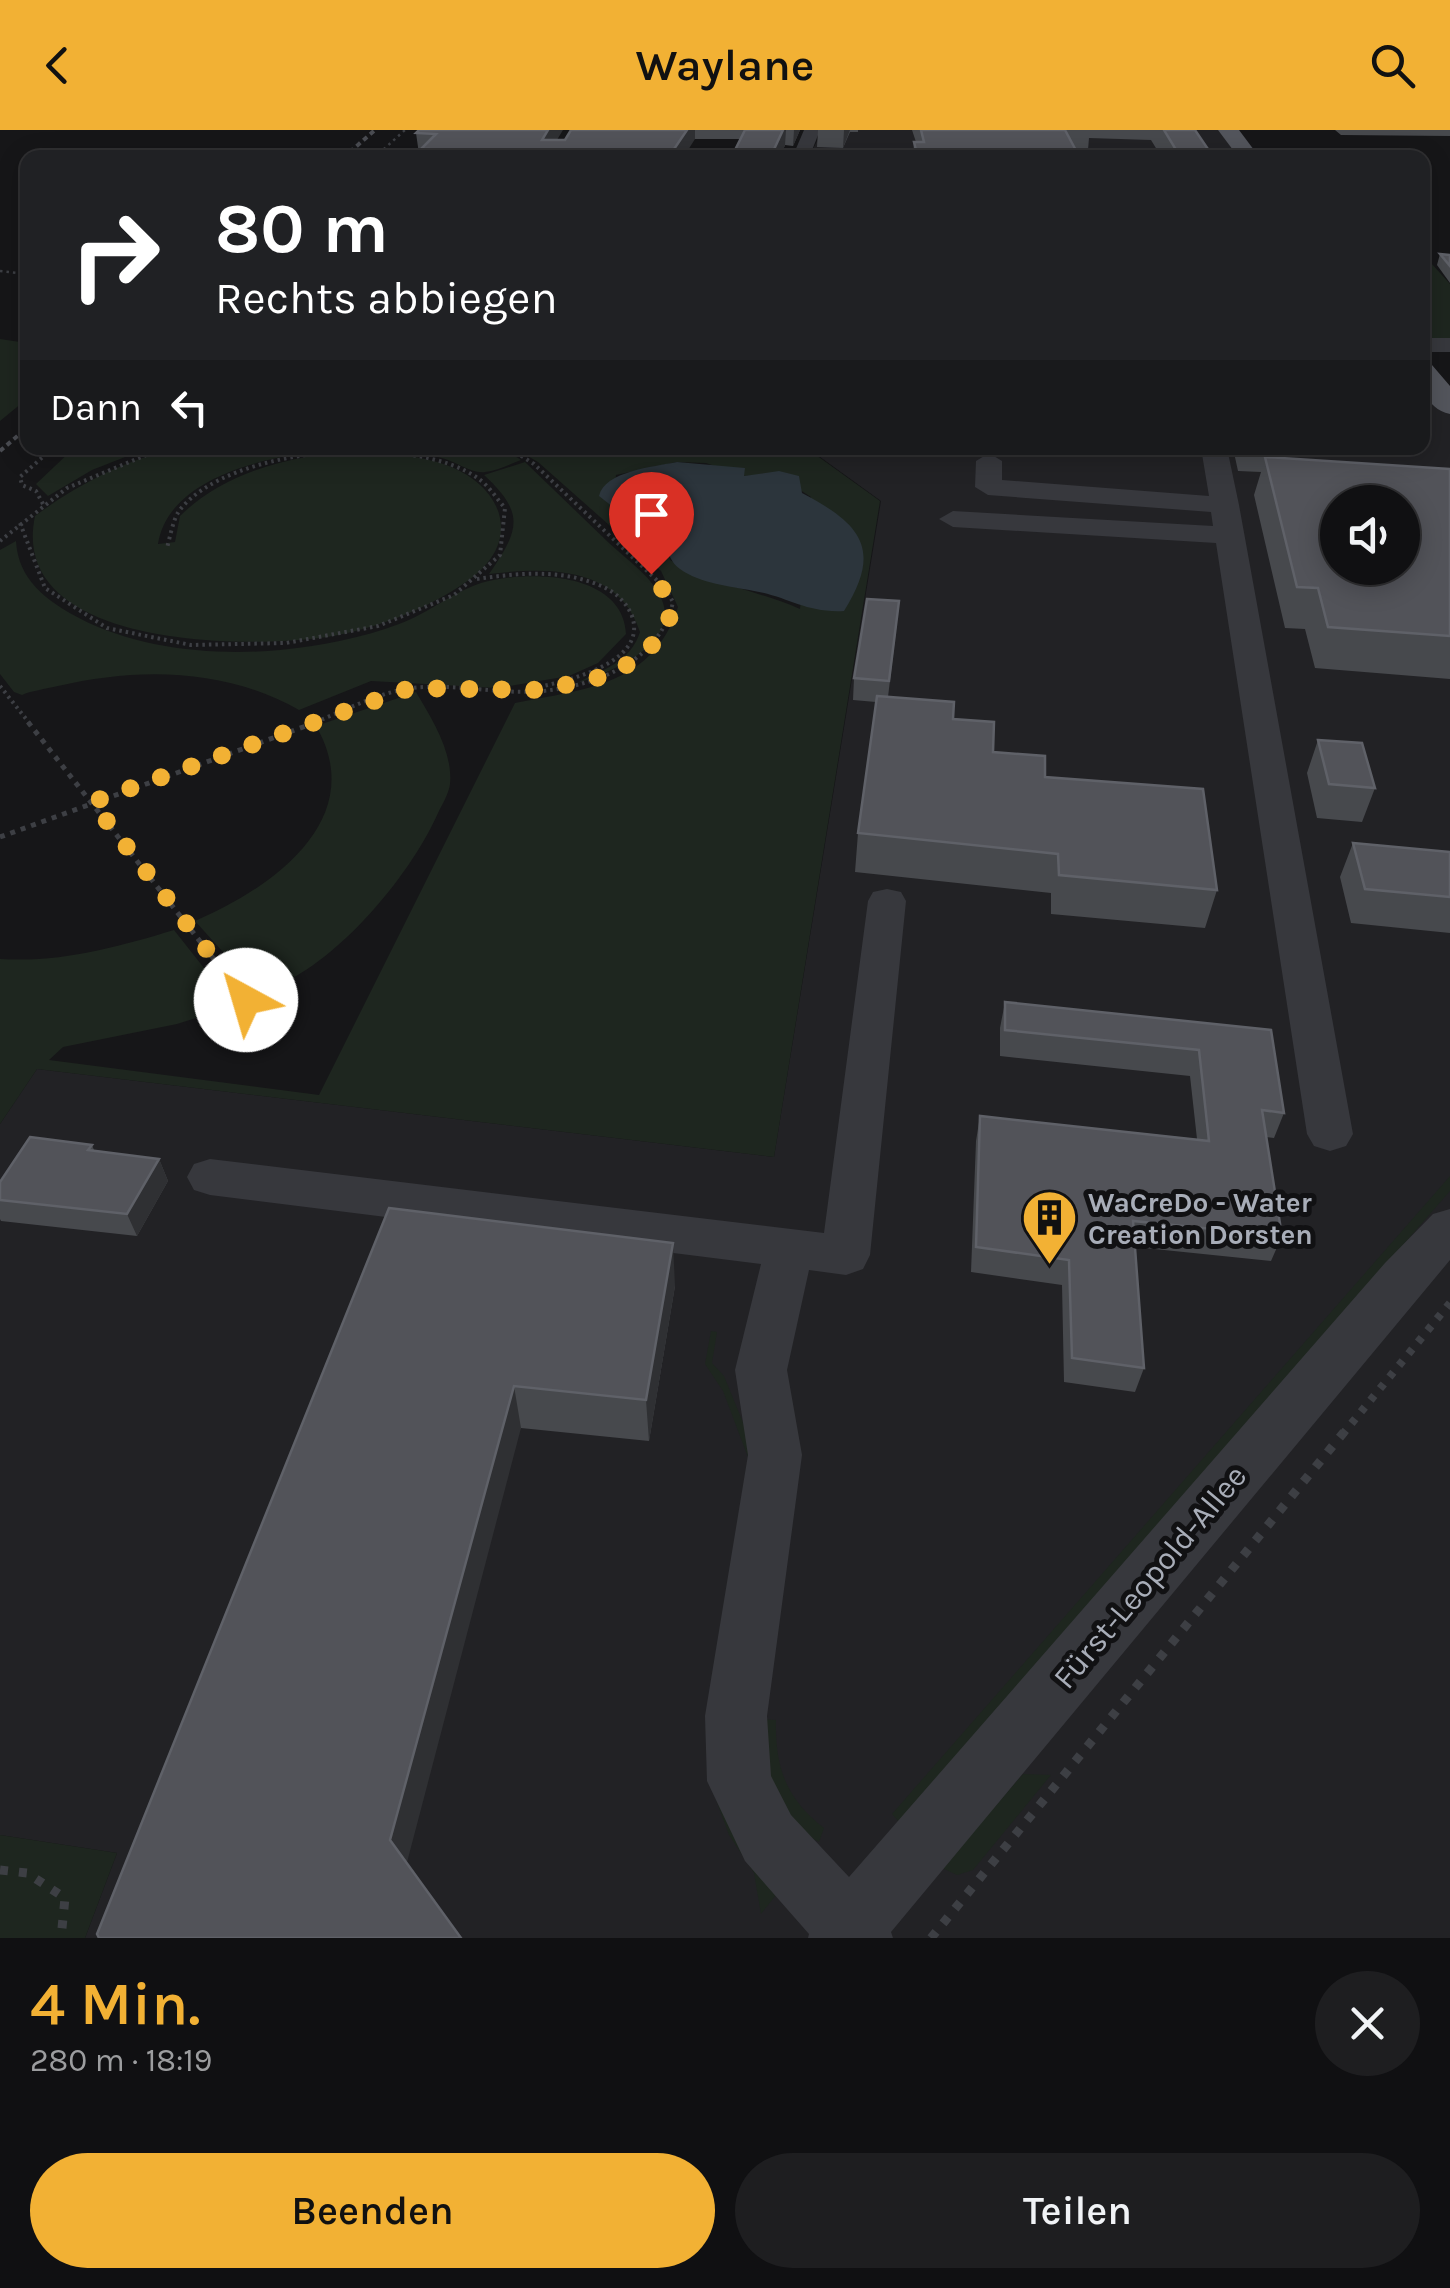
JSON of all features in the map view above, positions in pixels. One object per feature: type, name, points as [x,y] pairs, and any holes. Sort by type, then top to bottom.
[{"type":"main road","points":[[1228,130],[1244,150]]},
{"type":"main road","points":[[1430,381],[1450,405]]},
{"type":"street","points":[[990,455],[988,488],[1220,482]]},
{"type":"street","points":[[998,455],[1104,469]]},
{"type":"street","points":[[1190,455],[1220,482],[1330,1134]]},
{"type":"street","points":[[953,519],[1220,482]]},
{"type":"street","points":[[210,1177],[846,1255],[887,901]]},
{"type":"street","name":"Fürst-Leopold-Allee","points":[[790,1248],[761,1370],[775,1455],[736,1716],[739,1781],[768,1838],[851,1935],[1403,1277],[1450,1228]]},
{"type":"path","points":[[383,150],[405,130]]},
{"type":"path","points":[[43,504],[36,491],[22,485],[20,477],[45,455]]},
{"type":"path","points":[[0,541],[43,504],[96,472],[143,455]]},
{"type":"path","points":[[166,548],[166,534],[178,512],[226,478],[310,455]]},
{"type":"path","points":[[405,455],[441,460],[484,480],[498,495],[507,511],[509,528],[504,544],[476,579]]},
{"type":"path","points":[[0,837],[410,688],[506,693],[579,685],[614,674],[650,648],[669,620],[672,602],[651,574],[520,455]]},
{"type":"path","points":[[20,523],[28,568],[55,600],[100,624],[166,641],[282,646],[337,638],[396,623],[476,579],[512,574],[572,577],[613,592],[633,616],[634,633],[626,648],[606,665],[564,682],[506,693]]},
{"type":"path","points":[[0,686],[246,1000]]},
{"type":"path","points":[[932,1938],[1450,1303]]},
{"type":"path","points":[[0,1870],[27,1873],[65,1898],[61,1938]]},
{"type":"shaded area","points":[[823,130],[1228,130],[1244,150],[812,150]]},
{"type":"shaded area","points":[[1430,262],[1450,284],[1450,341],[1430,340]]},
{"type":"shaded area","points":[[0,339],[20,342],[20,405],[0,421]]},
{"type":"shaded area","points":[[1430,380],[1450,405],[1450,1938],[85,1938],[117,1853],[0,1835],[0,1124],[37,1069],[774,1157],[881,501],[817,455],[1430,455]]},
{"type":"shaded area","points":[[67,455],[130,455],[92,470],[48,496],[36,484]]},
{"type":"shaded area","points":[[152,455],[297,455],[250,465],[217,477],[189,494],[169,516],[158,544],[175,542],[180,516],[234,479],[266,466],[322,455],[405,455],[459,471],[491,497],[499,513],[501,530],[497,548],[485,566],[466,582],[403,616],[351,632],[248,642],[143,631],[95,616],[58,593],[36,560],[35,516],[101,475]]},
{"type":"shaded area","points":[[426,455],[514,455],[521,460],[480,472]]},
{"type":"shaded area","points":[[526,455],[816,455],[880,501],[774,1157],[37,1069],[0,1124],[0,959],[67,956],[174,930],[234,1006],[177,1024],[63,1047],[49,1060],[319,1095],[515,703],[614,679],[652,653],[667,633],[678,607],[661,571]],"holes":[[[677,462],[706,463],[743,476],[775,474],[811,497],[800,609],[703,576],[670,560],[661,528],[613,507],[616,475]]]},
{"type":"shaded area","points":[[525,462],[646,576],[662,600],[665,616],[661,631],[651,643],[623,664],[577,683],[623,658],[640,632],[630,610],[599,583],[557,572],[489,574],[507,545],[514,523],[507,501],[484,475]]},
{"type":"shaded area","points":[[677,462],[745,468],[744,476],[779,471],[799,476],[802,493],[839,516],[860,540],[862,571],[844,611],[808,607],[688,574],[672,560],[661,528],[613,507],[599,496],[610,481],[620,476]]},
{"type":"shaded area","points":[[16,541],[28,578],[56,604],[102,629],[177,648],[255,652],[341,641],[409,620],[481,583],[523,577],[570,580],[591,587],[609,598],[621,613],[626,634],[598,663],[569,676],[497,688],[371,681],[299,710],[242,686],[181,675],[119,676],[22,695],[14,692],[0,674],[0,550]]},
{"type":"shaded area","points":[[416,692],[440,736],[450,772],[448,791],[425,838],[388,893],[339,944],[286,982],[259,992],[195,921],[254,890],[281,869],[305,846],[322,820],[331,791],[329,760],[316,726]]},
{"type":"shaded area","points":[[1450,1176],[1450,1191],[900,1823],[892,1814]]},
{"type":"shaded area","points":[[711,1331],[717,1332],[712,1363],[724,1376],[755,1452],[720,1685],[776,1895],[761,1914],[754,1873],[729,1835],[715,1797],[707,1718],[748,1457],[723,1391],[705,1364]]},
{"type":"shaded area","points":[[761,1719],[776,1720],[785,1781],[800,1806],[824,1828],[819,1842],[802,1831],[780,1805],[769,1773]]},
{"type":"shaded area","points":[[1023,1774],[1051,1775],[973,1870],[957,1875],[942,1868]]},
{"type":"shaded area","points":[[0,1835],[117,1853],[85,1938],[0,1938]]},
{"type":"building","points":[[548,130],[542,140],[565,140],[571,130],[687,130],[673,150],[426,150],[421,149],[436,134],[416,133]]},
{"type":"building","points":[[745,130],[783,130],[774,150],[735,150]]},
{"type":"building","points":[[921,130],[1065,130],[1076,150],[916,150],[914,142],[924,142]]},
{"type":"building","points":[[1164,130],[1195,130],[1209,150],[1176,150]]},
{"type":"building","points":[[1265,457],[1450,469],[1450,636],[1328,627],[1318,588],[1297,587]]},
{"type":"building","points":[[867,599],[899,601],[889,681],[854,678]]},
{"type":"building","points":[[877,696],[954,702],[953,719],[994,722],[993,752],[1045,756],[1045,777],[1203,789],[1217,890],[1059,875],[1058,854],[858,833]]},
{"type":"building","points":[[1318,740],[1362,743],[1375,788],[1329,784]]},
{"type":"building","points":[[1353,843],[1450,852],[1450,897],[1365,889]]},
{"type":"building","points":[[1005,1002],[1271,1030],[1284,1113],[1262,1110],[1282,1236],[1133,1221],[1144,1368],[1072,1358],[1069,1260],[976,1247],[980,1116],[1209,1141],[1199,1050],[1005,1030]]},
{"type":"building","points":[[30,1137],[92,1145],[88,1150],[159,1159],[127,1214],[0,1200],[0,1182]]},
{"type":"building","points":[[389,1208],[673,1243],[646,1400],[514,1386],[390,1840],[461,1938],[99,1938],[97,1934]]},
{"type":"railway","points":[[352,150],[375,130]]},
{"type":"railway","points":[[0,451],[20,434]]},
{"type":"place","name":"WaCreDo - Water Creation Dorsten","points":[[1049,1267]]},
{"type":"route","points":[[246,1000],[92,802],[410,688],[506,693],[579,685],[614,674],[638,660],[669,620],[672,602],[651,574]]}]
